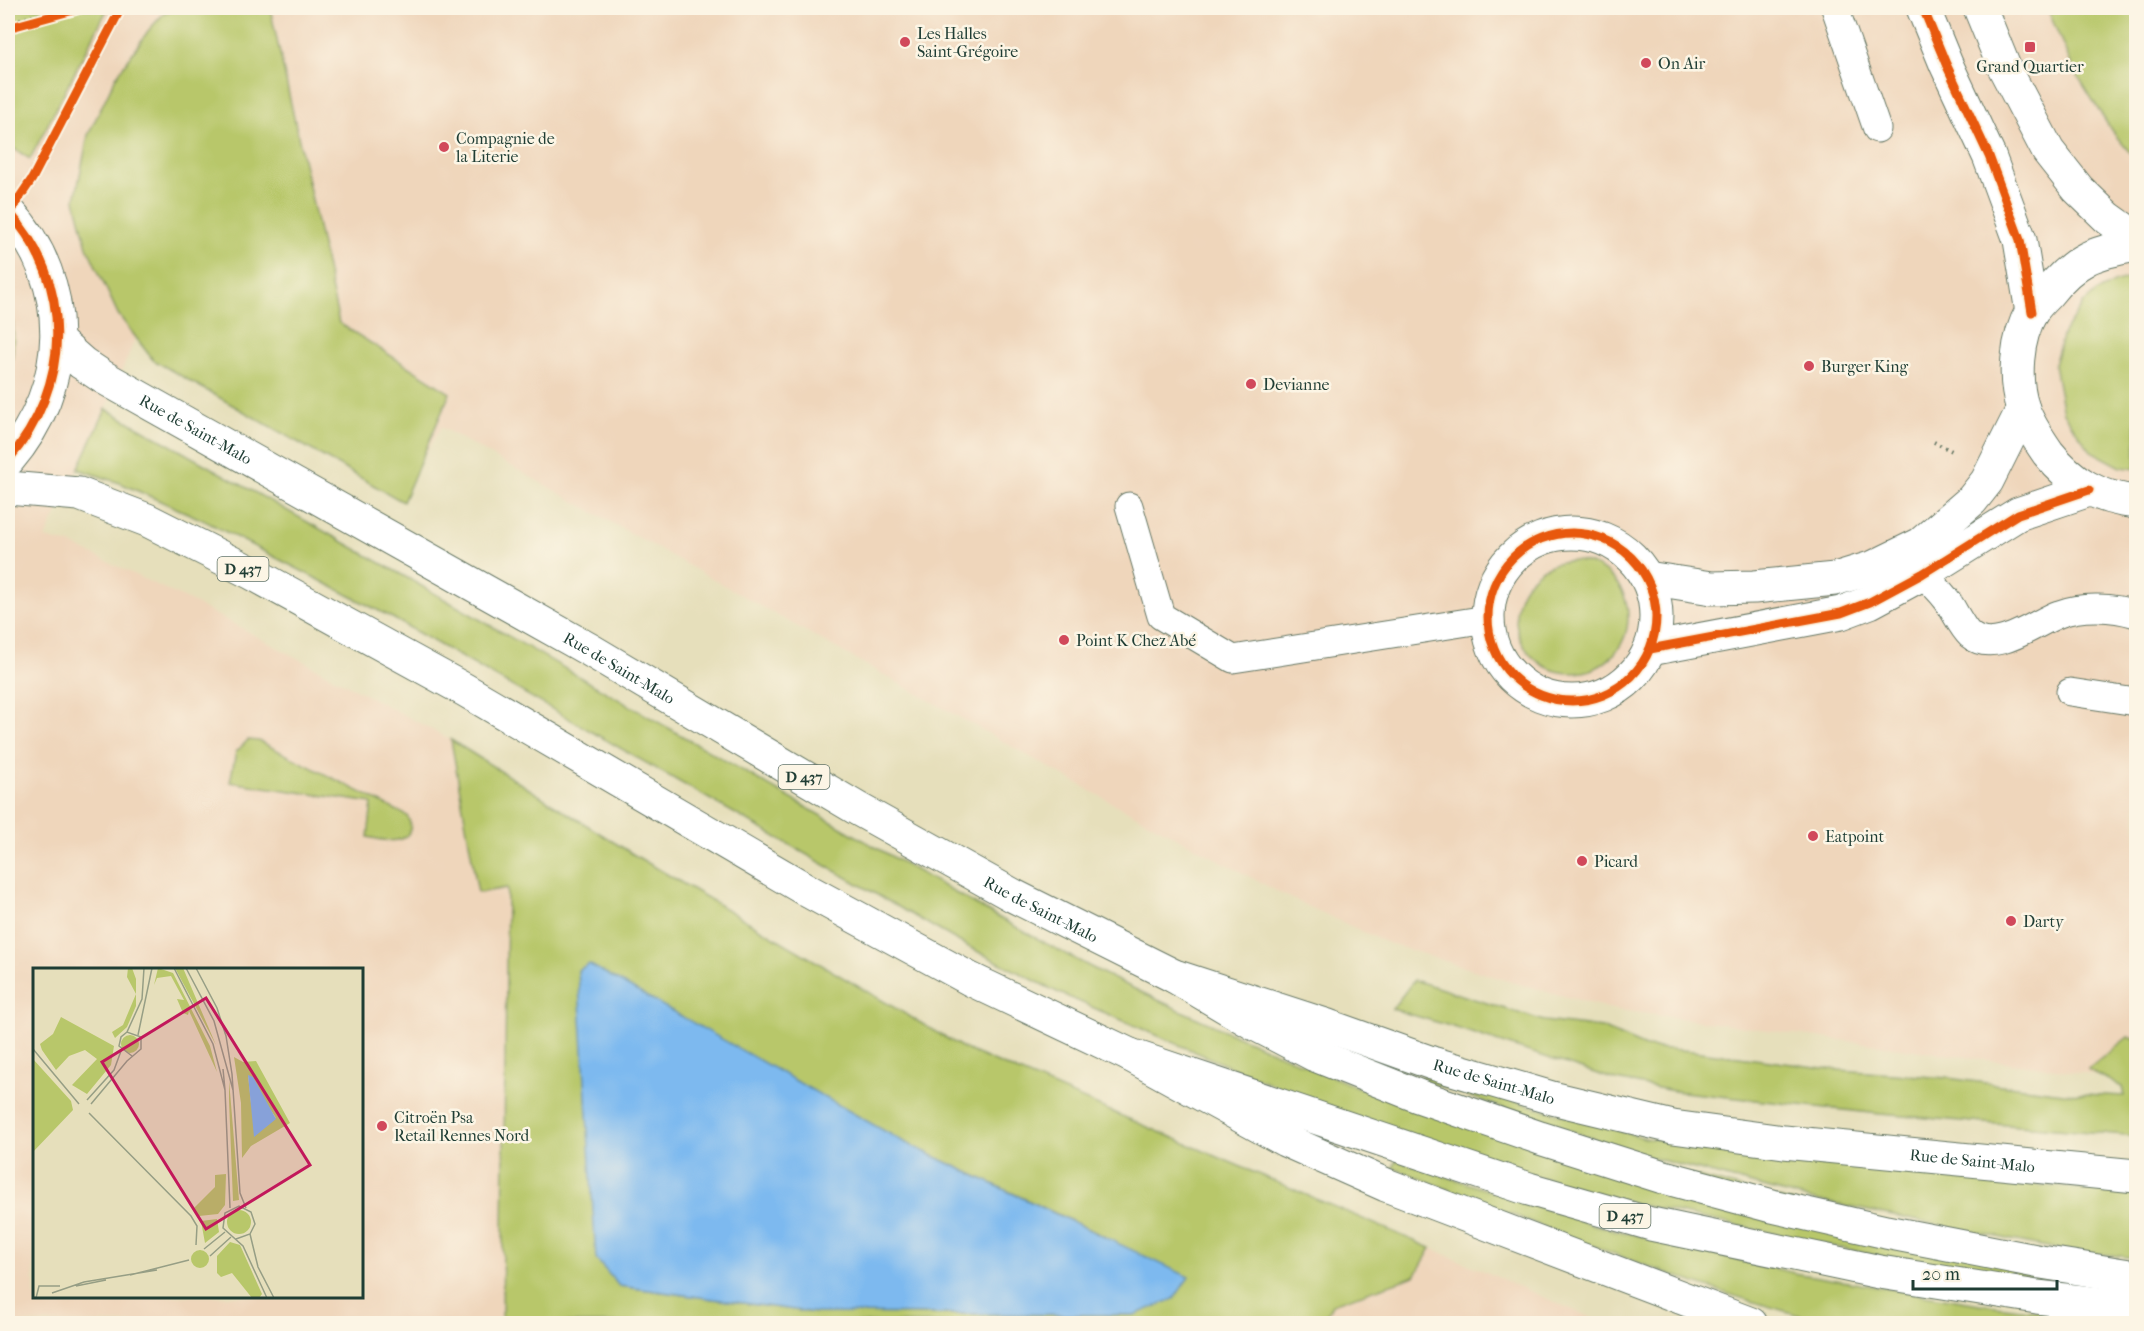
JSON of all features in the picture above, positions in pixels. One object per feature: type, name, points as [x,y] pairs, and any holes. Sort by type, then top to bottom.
[{"type":"main road","points":[[1923,8],[1946,64],[1989,156],[2019,240],[2032,312]]},
{"type":"main road","points":[[1980,8],[2004,67],[2048,151],[2078,189],[2108,218],[2136,238]]},
{"type":"main road","points":[[8,212],[27,236],[44,269],[55,304],[57,341],[53,377],[41,410],[24,442],[8,460]]},
{"type":"main road","points":[[2136,245],[2113,249],[2088,258],[2056,283],[2032,312],[2021,338],[2018,360],[2018,381],[2023,409],[2040,441],[2061,470],[2089,490],[2119,501],[2136,502]]},
{"type":"main road","name":"Rue de Saint-Malo","points":[[57,341],[82,363],[103,377],[590,651],[858,809],[1014,896],[1174,976],[1432,1063],[1552,1098],[1673,1127],[1784,1142],[2136,1176]]},
{"type":"main road","points":[[1647,578],[1712,588],[1755,587],[1835,579],[1874,567],[1921,544],[1972,500],[1987,481],[2023,409]]},
{"type":"main road","name":"D 437","points":[[8,488],[79,494],[147,520],[242,568],[465,690],[810,892],[970,979],[1130,1055],[1529,1189],[1651,1224],[1880,1272],[2037,1297],[2136,1308]]},
{"type":"main road","points":[[1650,649],[1841,613],[1870,602],[1922,573],[2018,513],[2089,490]]},
{"type":"main road","points":[[1564,534],[1590,535],[1613,544],[1628,554],[1647,578],[1655,601],[1656,626],[1650,649],[1637,671],[1619,687],[1597,698],[1573,702],[1549,699],[1526,688],[1505,670],[1492,646],[1487,619],[1491,594],[1502,571],[1519,552],[1540,539],[1564,534]]},
{"type":"main road","name":"D 437","points":[[1174,976],[1255,1024],[1315,1055],[1452,1108],[1660,1176],[1772,1206],[1886,1232],[2041,1262],[2136,1276]]},
{"type":"main road","points":[[1130,1055],[1285,1140],[1386,1185],[1751,1323]]},
{"type":"lane","points":[[1835,8],[1876,129]]},
{"type":"lane","points":[[1130,506],[1161,616],[1233,659],[1487,619]]},
{"type":"lane","points":[[1922,573],[1945,597],[1970,635],[1984,640],[2001,641],[2061,613],[2092,609],[2125,610],[2136,614]]},
{"type":"lane","points":[[2070,692],[2136,702]]},
{"type":"path","points":[[8,22],[66,8]]},
{"type":"path","points":[[8,28],[81,8]]},
{"type":"shaded area","points":[[8,8],[2136,8],[2136,1080],[1612,1009],[1508,981],[1385,942],[1282,894],[1109,801],[441,427],[407,484],[138,332],[106,409],[45,538],[73,545],[194,603],[451,740],[478,892],[507,888],[502,1323],[8,1323]]},
{"type":"shaded area","points":[[1431,1248],[1603,1323],[1323,1324],[1332,1304],[1415,1275]]},
{"type":"green space","points":[[8,8],[108,8],[30,159],[8,145]]},
{"type":"green space","points":[[186,8],[270,8],[339,323],[450,393],[403,502],[153,360],[118,314],[87,247],[75,200],[88,135],[116,77],[148,31],[165,12]]},
{"type":"green space","points":[[2047,8],[2136,8],[2136,160],[2111,130],[2073,68]]},
{"type":"green space","points":[[2136,277],[2136,469],[2121,467],[2091,451],[2063,413],[2054,365],[2063,333],[2084,303],[2096,292],[2116,282]]},
{"type":"green space","points":[[8,298],[14,337],[8,376]]},
{"type":"green space","points":[[106,409],[411,580],[1048,945],[1112,978],[1234,1035],[1366,1091],[2136,1291],[2079,1288],[1878,1256],[1632,1203],[1495,1164],[1356,1117],[1244,1073],[1057,992],[965,945],[389,616],[203,520],[120,483],[78,469]]},
{"type":"green space","points":[[1572,561],[1593,565],[1612,577],[1624,596],[1628,617],[1624,638],[1612,657],[1593,669],[1572,673],[1551,669],[1532,657],[1520,638],[1516,617],[1520,596],[1532,577],[1551,565]]},
{"type":"green space","points":[[248,740],[259,741],[406,815],[410,823],[410,831],[402,839],[394,841],[368,837],[372,803],[230,782],[236,752]]},
{"type":"green space","points":[[451,740],[636,856],[965,1049],[1431,1248],[1415,1276],[1332,1304],[1323,1323],[502,1323],[507,888],[478,893]],"holes":[[[904,1142],[1104,1236],[1134,1315],[816,1313],[620,1286]]]},
{"type":"green space","points":[[1414,980],[1544,1021],[1602,1028],[1645,1047],[1839,1070],[1947,1078],[2062,1093],[2124,1096],[2122,1087],[2088,1069],[2128,1037],[2136,1038],[2136,1136],[1880,1114],[1674,1091],[1616,1080],[1392,1009]]},
{"type":"green space","points":[[1422,1075],[1645,1138],[1894,1171],[2136,1194],[2136,1258],[2057,1249],[1805,1198],[1642,1155],[1421,1080]]},
{"type":"green space","points":[[1396,1160],[1594,1225],[1794,1273],[1979,1304],[2136,1323],[1829,1323],[1773,1308],[1609,1252],[1393,1168]]},
{"type":"water","points":[[589,964],[904,1142],[1189,1277],[1174,1299],[1134,1315],[816,1313],[619,1286],[596,1259],[578,970]]},
{"type":"cycle path","points":[[8,28],[81,8]]},
{"type":"cycle path","points":[[9,213],[32,179],[121,8]]},
{"type":"cycle path","points":[[1923,8],[1946,64],[1989,156],[2020,240],[2032,312]]},
{"type":"cycle path","points":[[8,211],[30,240],[45,270],[54,303],[57,336],[53,368],[44,401],[29,431],[8,460]]},
{"type":"cycle path","points":[[1650,649],[1841,613],[1870,602],[1922,574],[2018,514],[2089,490]]},
{"type":"cycle path","points":[[1572,533],[1604,540],[1619,547],[1631,558],[1642,570],[1649,585],[1656,617],[1649,649],[1642,664],[1631,676],[1619,687],[1604,694],[1572,701],[1540,694],[1525,687],[1513,676],[1502,664],[1495,649],[1488,617],[1495,585],[1502,570],[1513,558],[1525,547],[1540,540],[1572,533]]},
{"type":"place","name":"Les Halles Saint-Grégoire","points":[[905,42]]},
{"type":"place","name":"Grand Quartier","points":[[2030,47]]},
{"type":"place","name":"On Air","points":[[1646,63]]},
{"type":"place","name":"Compagnie de la Literie","points":[[444,147]]},
{"type":"place","name":"Burger King","points":[[1809,366]]},
{"type":"place","name":"Devianne","points":[[1251,384]]},
{"type":"place","name":"Point K Chez Abé","points":[[1064,640]]},
{"type":"place","name":"Eatpoint","points":[[1813,836]]},
{"type":"place","name":"Picard","points":[[1582,861]]},
{"type":"place","name":"Darty","points":[[2011,921]]},
{"type":"place","name":"Citroën Psa Retail Rennes Nord","points":[[382,1126]]}]
